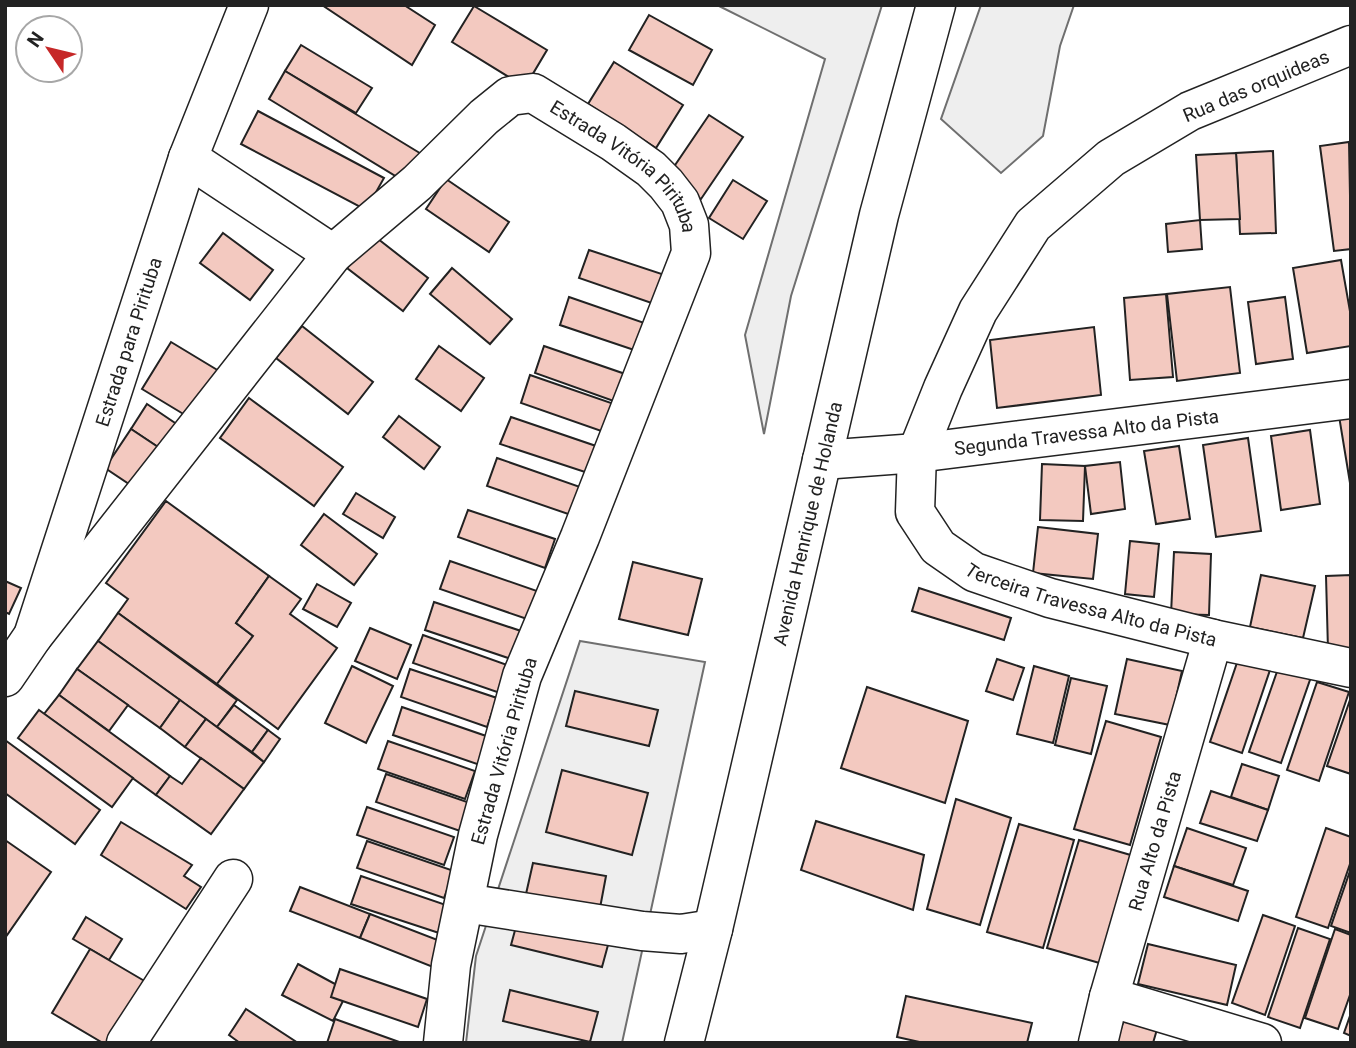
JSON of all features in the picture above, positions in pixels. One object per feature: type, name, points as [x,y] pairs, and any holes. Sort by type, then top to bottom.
[{"type":"street","name":"Estrada para Pirituba","points":[[5,677],[33,636],[188,158],[249,5]]},
{"type":"street","name":"Avenida Henrique de Holanda","points":[[684,1043],[879,215],[936,5]]},
{"type":"street","name":"Rua das orquideas","points":[[917,453],[978,311],[1032,225],[1111,158],[1190,111],[1351,45]]},
{"type":"street","name":"Estrada Vitória Pirituba","points":[[33,636],[333,254],[417,183],[484,117],[510,96],[533,93],[651,169],[680,202],[689,225],[691,253],[580,537],[522,676],[478,835],[451,965],[443,1043]]},
{"type":"street","points":[[188,158],[333,254]]},
{"type":"street","name":"Segunda Travessa Alto da Pista","points":[[822,460],[917,453],[1351,398]]},
{"type":"street","name":"Terceira Travessa Alto da Pista","points":[[917,453],[915,512],[938,547],[974,572],[1050,598],[1213,639],[1351,668]]},
{"type":"street","name":"Rua Alto da Pista","points":[[1098,1043],[1213,639]]},
{"type":"street","points":[[126,1043],[233,879]]},
{"type":"street","points":[[465,903],[642,931],[681,934],[713,929]]},
{"type":"street","points":[[1110,997],[1262,1043]]},
{"type":"shaded area","points":[[717,5],[882,5],[791,296],[764,434],[745,335],[825,59]]},
{"type":"shaded area","points":[[981,5],[1074,5],[1060,46],[1043,136],[1001,173],[941,119]]},
{"type":"shaded area","points":[[580,641],[705,662],[622,1043],[466,1043],[476,956]]},
{"type":"building","points":[[322,5],[404,5],[435,25],[412,65]]},
{"type":"building","points":[[474,6],[547,50],[525,87],[452,42]]},
{"type":"building","points":[[649,15],[712,50],[693,85],[629,50]]},
{"type":"building","points":[[301,45],[372,88],[356,113],[285,71]]},
{"type":"building","points":[[614,62],[683,105],[656,148],[588,104]]},
{"type":"building","points":[[285,71],[423,155],[407,183],[269,99]]},
{"type":"building","points":[[258,111],[384,178],[366,210],[241,144]]},
{"type":"building","points":[[709,115],[743,137],[701,199],[667,177]]},
{"type":"building","points":[[1349,142],[1351,249],[1334,251],[1320,146]]},
{"type":"building","points":[[1273,151],[1276,233],[1240,234],[1236,153]]},
{"type":"building","points":[[1236,153],[1240,219],[1200,220],[1196,155]]},
{"type":"building","points":[[446,179],[509,222],[489,252],[426,209]]},
{"type":"building","points":[[733,180],[767,201],[743,239],[709,218]]},
{"type":"building","points":[[1200,220],[1202,249],[1168,252],[1166,224]]},
{"type":"building","points":[[223,233],[273,270],[250,300],[200,263]]},
{"type":"building","points":[[373,235],[428,278],[403,311],[347,268]]},
{"type":"building","points":[[589,250],[677,279],[666,308],[579,278]]},
{"type":"building","points":[[1341,260],[1351,317],[1351,346],[1307,353],[1293,268]]},
{"type":"building","points":[[452,268],[512,319],[490,344],[430,294]]},
{"type":"building","points":[[1230,287],[1240,373],[1177,381],[1167,294]]},
{"type":"building","points":[[1166,294],[1173,377],[1130,380],[1124,298]]},
{"type":"building","points":[[569,297],[656,327],[646,354],[560,325]]},
{"type":"building","points":[[1285,297],[1293,359],[1256,364],[1248,302]]},
{"type":"building","points":[[302,326],[373,382],[348,414],[276,358]]},
{"type":"building","points":[[1094,327],[1101,395],[997,408],[990,340]]},
{"type":"building","points":[[171,342],[219,371],[190,418],[142,389]]},
{"type":"building","points":[[439,346],[484,378],[461,411],[416,379]]},
{"type":"building","points":[[544,346],[631,376],[622,404],[535,373]]},
{"type":"building","points":[[530,375],[617,405],[607,433],[521,403]]},
{"type":"building","points":[[249,398],[343,467],[314,506],[220,438]]},
{"type":"building","points":[[147,404],[181,427],[164,451],[131,429]]},
{"type":"building","points":[[1351,415],[1351,489],[1339,416]]},
{"type":"building","points":[[399,416],[440,447],[424,469],[383,437]]},
{"type":"building","points":[[511,417],[596,446],[588,473],[500,444]]},
{"type":"building","points":[[131,429],[164,451],[138,490],[105,468]]},
{"type":"building","points":[[1310,430],[1320,504],[1281,510],[1271,436]]},
{"type":"building","points":[[1248,438],[1261,531],[1216,537],[1203,445]]},
{"type":"building","points":[[1179,446],[1190,519],[1156,524],[1144,451]]},
{"type":"building","points":[[497,458],[583,488],[574,516],[487,486]]},
{"type":"building","points":[[1120,462],[1125,509],[1091,514],[1085,466]]},
{"type":"building","points":[[1042,464],[1085,466],[1083,521],[1040,520]]},
{"type":"building","points":[[356,493],[395,517],[383,538],[343,514]]},
{"type":"building","points":[[166,501],[269,576],[236,623],[253,636],[217,684],[118,613],[128,599],[106,583]]},
{"type":"building","points":[[468,510],[555,539],[545,568],[458,537]]},
{"type":"building","points":[[324,514],[377,554],[354,585],[301,545]]},
{"type":"building","points":[[1038,527],[1098,534],[1093,579],[1033,573]]},
{"type":"building","points":[[1130,541],[1159,544],[1154,597],[1125,594]]},
{"type":"building","points":[[1174,552],[1211,554],[1209,615],[1171,614]]},
{"type":"building","points":[[450,561],[537,591],[527,619],[440,589]]},
{"type":"building","points":[[633,562],[702,579],[688,635],[619,619]]},
{"type":"building","points":[[1261,575],[1315,586],[1303,638],[1250,627]]},
{"type":"building","points":[[1351,575],[1351,649],[1328,650],[1326,576]]},
{"type":"building","points":[[269,576],[301,599],[290,614],[337,648],[278,729],[217,684],[253,636],[236,623]]},
{"type":"building","points":[[5,581],[21,588],[9,614],[5,612]]},
{"type":"building","points":[[317,584],[351,603],[337,627],[303,609]]},
{"type":"building","points":[[919,588],[1011,618],[1004,640],[912,611]]},
{"type":"building","points":[[434,602],[521,631],[511,659],[425,630]]},
{"type":"building","points":[[118,613],[237,700],[217,727],[98,641]]},
{"type":"building","points":[[370,628],[411,645],[397,679],[355,661]]},
{"type":"building","points":[[423,635],[510,666],[500,693],[413,663]]},
{"type":"building","points":[[98,641],[180,700],[160,728],[77,669]]},
{"type":"building","points":[[1240,654],[1272,664],[1242,753],[1210,742]]},
{"type":"building","points":[[997,659],[1024,668],[1013,700],[986,691]]},
{"type":"building","points":[[1127,659],[1182,671],[1170,725],[1115,714]]},
{"type":"building","points":[[1280,663],[1312,674],[1281,763],[1249,752]]},
{"type":"building","points":[[352,666],[393,686],[366,743],[325,723]]},
{"type":"building","points":[[1034,666],[1069,676],[1053,743],[1017,734]]},
{"type":"building","points":[[77,669],[128,705],[109,731],[59,695]]},
{"type":"building","points":[[410,669],[497,698],[487,727],[401,697]]},
{"type":"building","points":[[1071,678],[1107,686],[1091,754],[1055,745]]},
{"type":"building","points":[[1317,682],[1349,692],[1319,781],[1287,770]]},
{"type":"building","points":[[867,687],[968,721],[945,803],[841,768]]},
{"type":"building","points":[[575,691],[658,710],[649,746],[566,726]]},
{"type":"building","points":[[59,695],[170,776],[156,795],[44,714]]},
{"type":"building","points":[[1351,697],[1351,774],[1327,766]]},
{"type":"building","points":[[180,700],[206,719],[185,747],[160,728]]},
{"type":"building","points":[[234,705],[268,730],[252,752],[217,727]]},
{"type":"building","points":[[402,707],[489,737],[480,765],[393,735]]},
{"type":"building","points":[[39,710],[133,778],[112,807],[18,738]]},
{"type":"building","points":[[206,719],[264,762],[244,789],[185,747]]},
{"type":"building","points":[[1106,721],[1161,737],[1130,845],[1074,829]]},
{"type":"building","points":[[268,730],[280,739],[264,762],[252,752]]},
{"type":"building","points":[[5,740],[100,810],[75,844],[5,793]]},
{"type":"building","points":[[388,741],[475,771],[465,799],[378,769]]},
{"type":"building","points":[[201,758],[244,789],[211,834],[156,795],[170,776],[182,784]]},
{"type":"building","points":[[1242,764],[1279,776],[1268,810],[1231,797]]},
{"type":"building","points":[[562,770],[648,793],[632,855],[546,832]]},
{"type":"building","points":[[386,774],[473,804],[463,832],[376,802]]},
{"type":"building","points":[[1211,791],[1268,810],[1257,841],[1200,823]]},
{"type":"building","points":[[956,799],[1011,818],[980,925],[927,909]]},
{"type":"building","points":[[367,807],[454,837],[444,865],[357,835]]},
{"type":"building","points":[[816,821],[924,855],[913,910],[801,870]]},
{"type":"building","points":[[121,822],[192,865],[184,876],[201,887],[186,909],[101,855]]},
{"type":"building","points":[[1019,824],[1074,840],[1043,948],[987,932]]},
{"type":"building","points":[[1187,828],[1246,848],[1233,885],[1174,866]]},
{"type":"building","points":[[1326,828],[1351,837],[1351,861],[1328,928],[1296,917]]},
{"type":"building","points":[[5,840],[51,872],[5,938]]},
{"type":"building","points":[[1079,840],[1134,856],[1103,964],[1047,948]]},
{"type":"building","points":[[367,841],[454,871],[444,898],[357,868]]},
{"type":"building","points":[[533,863],[606,876],[600,908],[526,894]]},
{"type":"building","points":[[1174,866],[1248,891],[1238,921],[1164,897]]},
{"type":"building","points":[[1351,868],[1351,933],[1331,926]]},
{"type":"building","points":[[361,876],[449,906],[439,933],[351,904]]},
{"type":"building","points":[[300,887],[370,914],[360,938],[290,911]]},
{"type":"building","points":[[370,914],[448,944],[438,969],[360,938]]},
{"type":"building","points":[[1263,915],[1295,926],[1265,1015],[1232,1003]]},
{"type":"building","points":[[86,917],[122,939],[109,960],[73,939]]},
{"type":"building","points":[[517,923],[608,945],[602,967],[511,945]]},
{"type":"building","points":[[1298,928],[1330,939],[1300,1028],[1268,1017]]},
{"type":"building","points":[[1335,929],[1351,935],[1351,992],[1338,1029],[1305,1018]]},
{"type":"building","points":[[1148,944],[1236,965],[1227,1005],[1138,984]]},
{"type":"building","points":[[90,949],[153,986],[119,1043],[103,1043],[52,1013]]},
{"type":"building","points":[[298,964],[348,991],[333,1021],[282,995]]},
{"type":"building","points":[[340,969],[427,999],[418,1027],[331,997]]},
{"type":"building","points":[[510,990],[598,1012],[590,1042],[503,1021]]},
{"type":"building","points":[[906,996],[1032,1023],[1027,1043],[924,1043],[897,1037]]},
{"type":"building","points":[[246,1009],[298,1043],[240,1043],[229,1035]]},
{"type":"building","points":[[1351,1013],[1351,1036],[1344,1033]]},
{"type":"building","points":[[1125,1017],[1158,1026],[1153,1043],[1116,1043]]},
{"type":"building","points":[[335,1019],[402,1043],[327,1043]]}]
